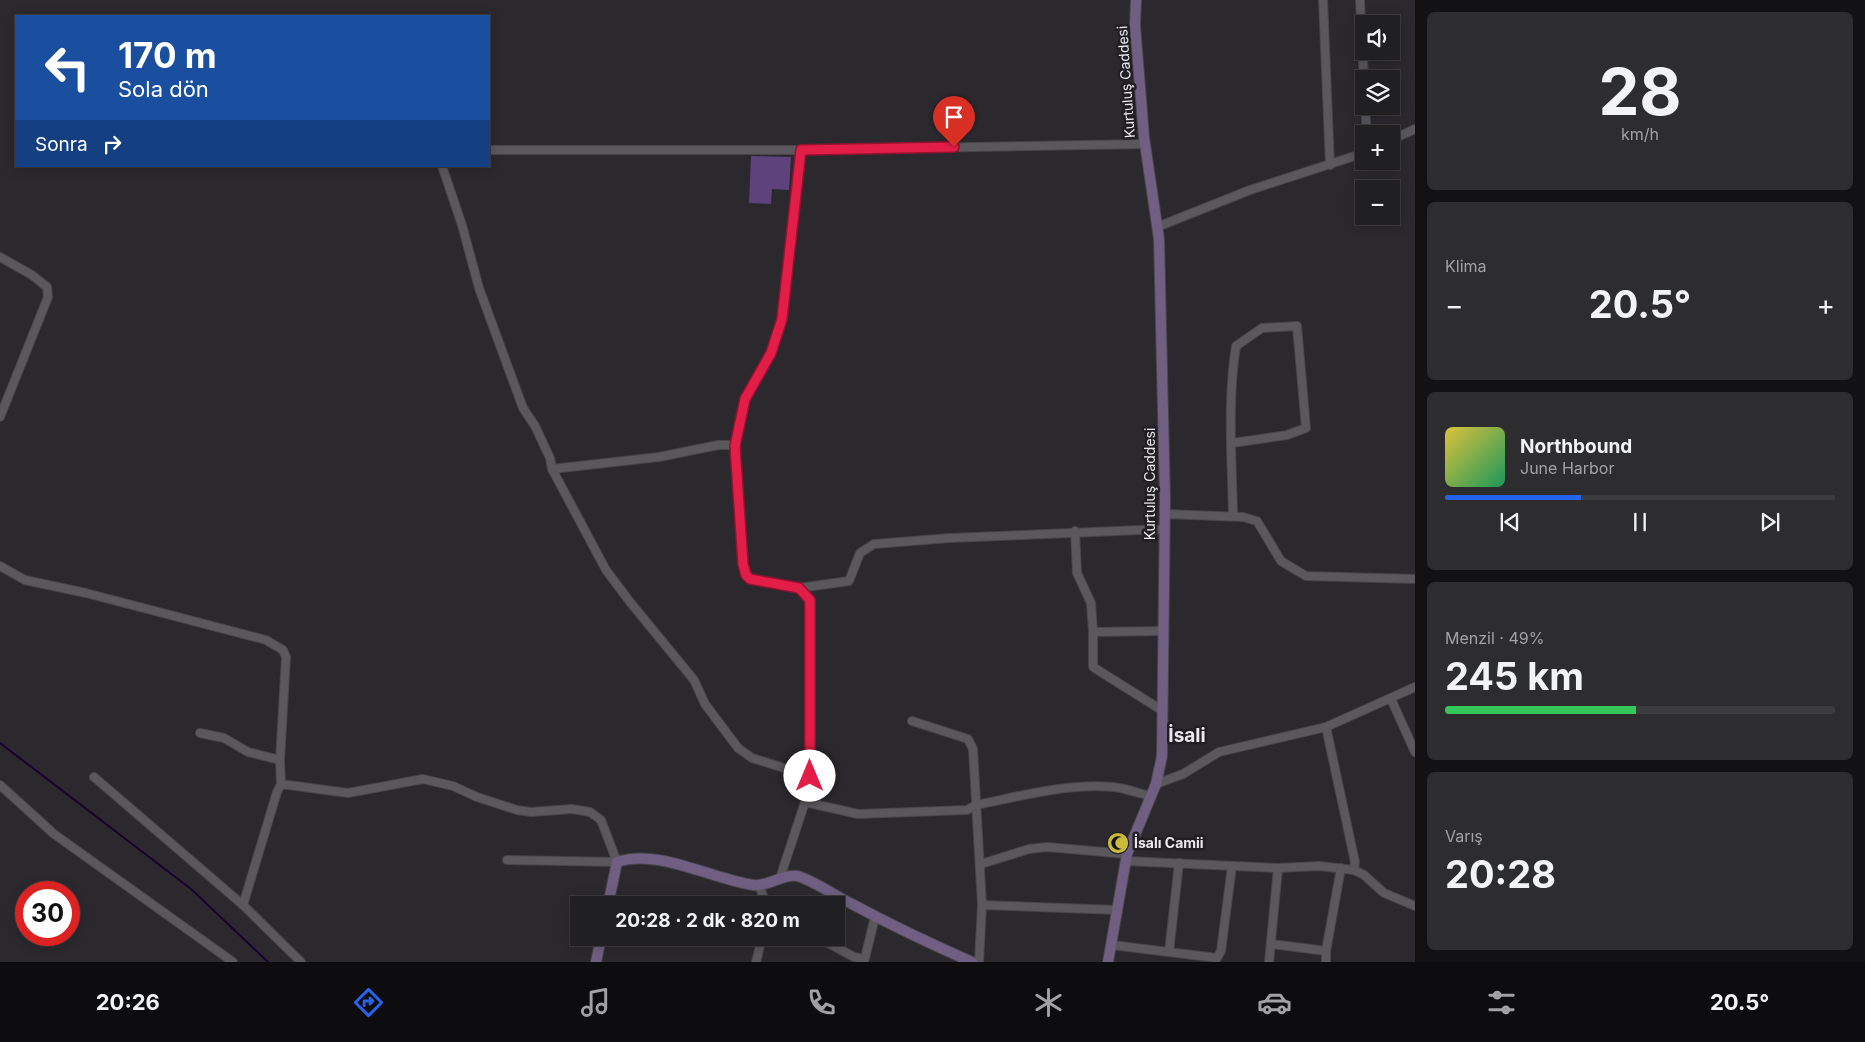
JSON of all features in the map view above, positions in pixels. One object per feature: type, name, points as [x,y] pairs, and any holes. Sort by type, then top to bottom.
[{"type":"main road","name":"Kurtuluş Caddesi","points":[[1108,962],[1127,858],[1156,784],[1162,756],[1165,514],[1157,227],[1145,144],[1135,25],[1136,0]]},
{"type":"main road","points":[[610,896],[617,862],[631,857],[662,861],[734,882],[759,886],[780,878],[798,876],[968,961]]},
{"type":"main road","points":[[596,962],[599,946]]},
{"type":"street","points":[[1323,0],[1330,165]]},
{"type":"street","points":[[1360,0],[1364,70]]},
{"type":"street","points":[[1400,136],[1415,129]]},
{"type":"street","points":[[490,150],[801,150],[1145,144]]},
{"type":"street","points":[[801,150],[782,319],[771,353],[745,399],[735,446],[743,564],[746,575],[750,579],[799,588],[849,581],[860,553],[874,544],[1075,532],[1165,529]]},
{"type":"street","points":[[1157,227],[1250,190],[1355,156]]},
{"type":"street","points":[[442,167],[462,225],[479,288],[523,408],[535,426],[550,458],[552,469],[606,570],[694,680],[705,704],[738,748],[752,758],[810,776]]},
{"type":"street","points":[[0,257],[47,287],[48,297],[0,417]]},
{"type":"street","points":[[1232,443],[1287,435],[1306,428],[1297,326],[1262,328],[1236,346],[1231,379],[1233,516]]},
{"type":"street","points":[[552,469],[659,457],[718,445],[735,446]]},
{"type":"street","points":[[1165,514],[1233,516],[1257,521],[1282,561],[1306,576],[1415,579]]},
{"type":"street","points":[[1075,532],[1077,573],[1091,603],[1094,632],[1093,667],[1163,711]]},
{"type":"street","points":[[0,566],[25,580],[266,640],[283,650],[286,657],[280,760],[281,784],[243,905]]},
{"type":"street","points":[[780,878],[805,802],[810,776],[810,600],[799,588]]},
{"type":"street","points":[[1094,632],[1164,630]]},
{"type":"street","points":[[1156,784],[1183,774],[1218,752],[1326,727],[1415,687]]},
{"type":"street","points":[[1391,699],[1415,752]]},
{"type":"street","points":[[912,721],[968,739],[973,749],[981,864],[982,905],[979,962]]},
{"type":"street","points":[[1326,727],[1355,862],[1354,870]]},
{"type":"street","points":[[200,733],[224,738],[248,752],[280,760]]},
{"type":"street","points":[[94,777],[243,905],[301,962]]},
{"type":"street","points":[[281,784],[348,793],[423,778],[454,786],[477,797],[517,810],[531,812],[572,810],[590,812],[601,820],[617,862],[507,860]]},
{"type":"street","points":[[0,785],[54,834],[233,962]]},
{"type":"street","points":[[805,802],[858,814],[967,810],[976,805],[1048,790],[1086,786],[1114,786],[1150,796]]},
{"type":"street","points":[[981,864],[1029,849],[1047,847],[1179,863],[1278,868],[1341,868],[1354,870],[1364,875],[1384,893],[1415,906]]},
{"type":"street","points":[[1169,952],[1179,863]]},
{"type":"street","points":[[1112,945],[1180,955],[1217,958],[1221,951],[1232,866]]},
{"type":"street","points":[[1269,962],[1278,868]]},
{"type":"street","points":[[1326,962],[1326,951],[1341,868]]},
{"type":"street","points":[[759,886],[763,896]]},
{"type":"street","points":[[982,905],[1118,910]]},
{"type":"street","points":[[833,946],[854,958],[864,960],[875,916]]},
{"type":"street","points":[[1272,944],[1326,951]]},
{"type":"street","points":[[756,962],[760,946]]},
{"type":"shaded area","points":[[751,156],[791,157],[789,190],[772,189],[771,204],[749,203]]},
{"type":"waterway","points":[[0,743],[191,889],[268,962]]},
{"type":"place","name":"İsalı Camii","points":[[1118,843]]},
{"type":"district","name":"İsali","points":[[1187,735]]},
{"type":"route","points":[[810,776],[810,600],[799,588],[750,579],[746,575],[743,564],[735,446],[745,399],[771,353],[782,319],[801,150],[954,147]]}]
